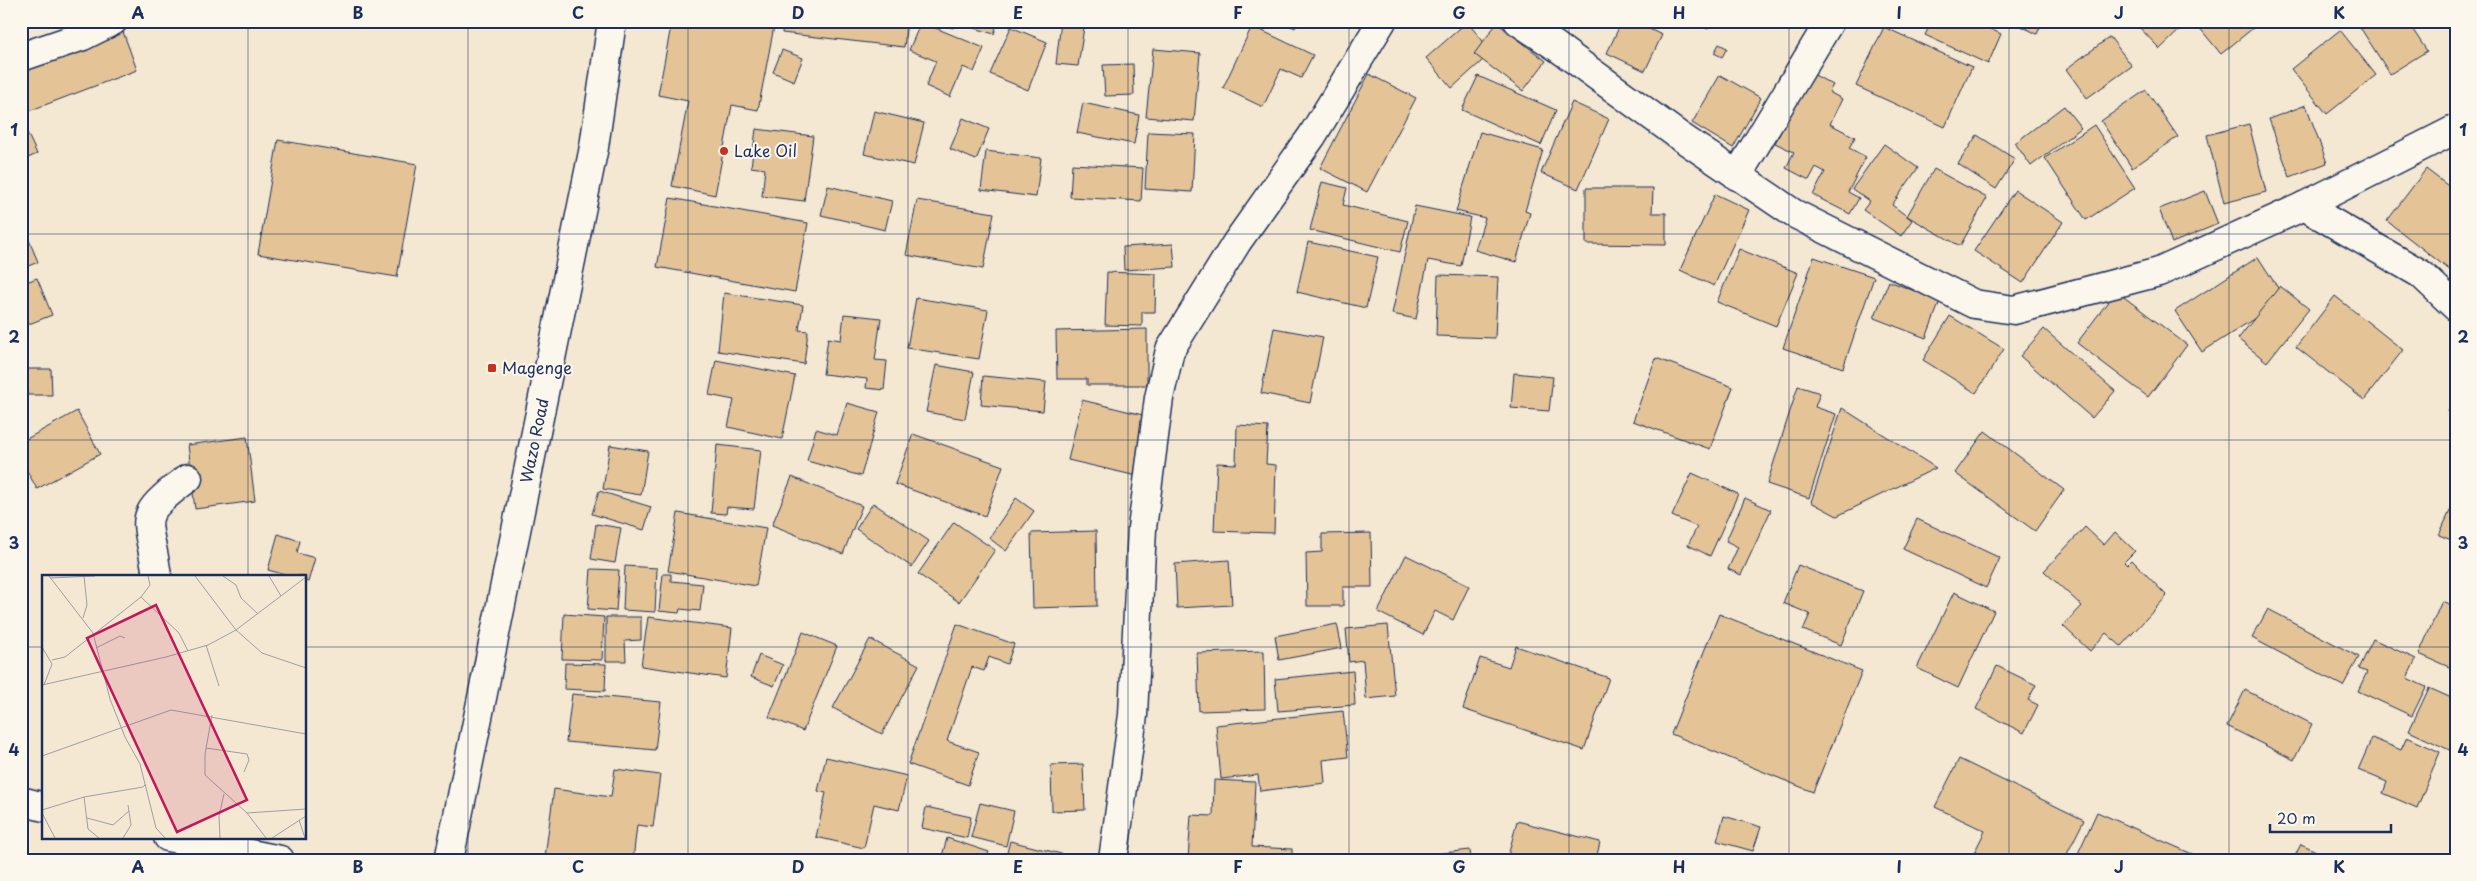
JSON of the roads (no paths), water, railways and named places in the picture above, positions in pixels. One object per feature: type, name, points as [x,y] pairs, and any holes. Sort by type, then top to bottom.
[{"type":"street","points":[[21,57],[83,36],[113,21]]},
{"type":"street","name":"Wazo Road","points":[[448,860],[594,147],[612,21]]},
{"type":"street","points":[[1113,860],[1133,714],[1142,528],[1159,398],[1170,350],[1237,242],[1312,136],[1382,21]]},
{"type":"street","points":[[1518,21],[1558,46],[1737,176],[1793,213],[1974,304],[2014,310],[2160,272],[2304,206],[2456,129]]},
{"type":"street","points":[[1737,176],[1830,21]]},
{"type":"street","points":[[2304,206],[2422,274],[2456,307]]},
{"type":"street","points":[[157,575],[154,552],[148,532],[150,510],[159,500],[188,478]]},
{"type":"street","points":[[21,801],[42,806]]},
{"type":"street","points":[[173,838],[280,860]]},
{"type":"place","name":"Lake Oil","points":[[724,151]]},
{"type":"place","name":"Magenge","points":[[492,368]]}]
